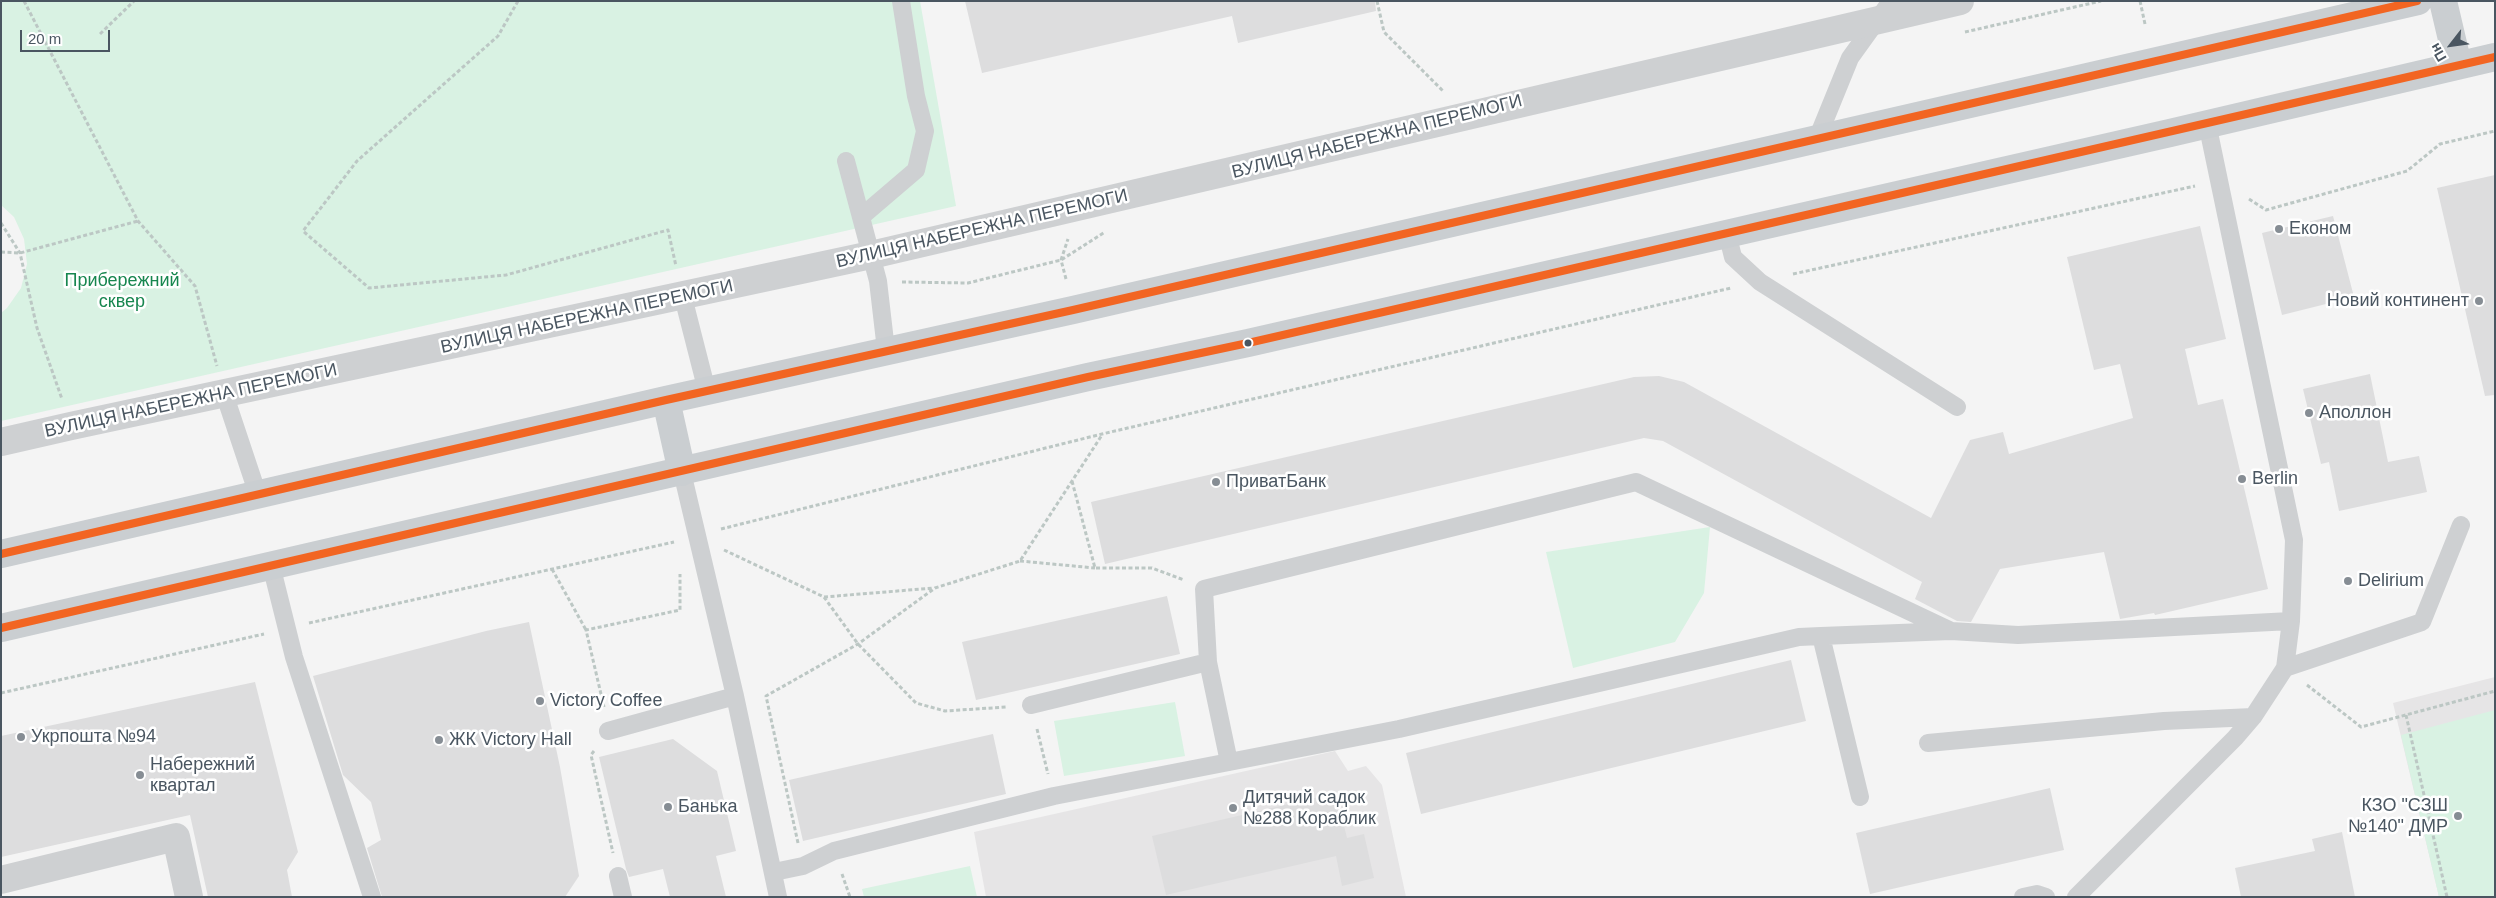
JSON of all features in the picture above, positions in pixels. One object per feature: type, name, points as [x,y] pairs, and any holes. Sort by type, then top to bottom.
[{"type":"main road","points":[[1,554],[707,390],[1818,139],[2418,1]]},
{"type":"main road","points":[[2443,1],[2458,65]]},
{"type":"main road","points":[[1,628],[1088,377],[1258,340],[2495,57]]},
{"type":"main road","points":[[666,400],[682,472]]},
{"type":"street","name":"ВУЛИЦЯ НАБЕРЕЖНА ПЕРЕМОГИ","points":[[1,442],[871,255],[1468,116],[1883,10],[1960,1]]},
{"type":"street","points":[[1,880],[176,837],[189,897]]},
{"type":"lane","points":[[861,217],[916,170],[925,132],[916,96],[900,1]]},
{"type":"lane","points":[[1818,139],[1850,58],[1883,10]]},
{"type":"lane","points":[[2076,897],[2235,738],[2253,717],[2284,668],[2291,621],[2294,540],[2221,182],[2207,123]]},
{"type":"lane","points":[[846,161],[878,281],[886,350]]},
{"type":"lane","points":[[1727,233],[1733,257],[1760,282],[1957,407]]},
{"type":"lane","points":[[683,296],[707,390]]},
{"type":"lane","points":[[224,394],[258,495]]},
{"type":"lane","points":[[682,472],[735,696],[778,897]]},
{"type":"lane","points":[[1229,762],[1208,662],[1204,589],[1636,482],[1951,631]]},
{"type":"lane","points":[[2284,668],[2422,622],[2461,525]]},
{"type":"lane","points":[[271,566],[285,628],[372,897]]},
{"type":"lane","points":[[774,872],[803,866],[834,851],[1054,796],[1399,729],[1799,638],[1951,631],[2018,636],[2291,621]]},
{"type":"lane","points":[[1821,636],[1860,797]]},
{"type":"lane","points":[[1032,705],[1208,662]]},
{"type":"lane","points":[[608,731],[735,696]]},
{"type":"lane","points":[[1928,743],[2164,721],[2253,717]]},
{"type":"lane","points":[[618,876],[623,897]]},
{"type":"lane","points":[[2023,897],[2036,894],[2046,897]]},
{"type":"path","points":[[24,1],[138,221],[195,286],[224,394]]},
{"type":"path","points":[[100,34],[134,1]]},
{"type":"path","points":[[518,1],[498,36],[357,161],[304,231],[369,288],[506,275],[668,230],[683,296]]},
{"type":"path","points":[[1377,1],[1384,32],[1468,116]]},
{"type":"path","points":[[2140,1],[2145,24]]},
{"type":"path","points":[[1,693],[255,637],[285,628],[697,538],[1102,434],[1760,282],[2182,188],[2221,182],[2266,210],[2407,171],[2440,144],[2495,131]]},
{"type":"path","points":[[1066,279],[1061,260],[1079,208]]},
{"type":"path","points":[[1,252],[20,253],[138,221]]},
{"type":"path","points":[[1,224],[20,253],[37,328],[71,426]]},
{"type":"path","points":[[1020,561],[1102,434]]},
{"type":"path","points":[[1072,481],[1095,568]]},
{"type":"path","points":[[697,538],[824,597],[858,644],[916,703],[945,711],[1032,705],[1054,796]]},
{"type":"path","points":[[824,597],[935,588],[1020,561],[1095,568],[1152,568],[1167,572],[1204,589]]},
{"type":"path","points":[[552,569],[586,630],[608,731],[591,755],[618,876]]},
{"type":"path","points":[[586,630],[680,610],[680,571]]},
{"type":"path","points":[[803,866],[766,696],[858,644],[935,588]]},
{"type":"path","points":[[2284,668],[2361,727],[2495,691]]},
{"type":"path","points":[[2406,715],[2447,897]]},
{"type":"shaded area","name":"КЗО \"СЗШ №140\" ДМР","points":[[2495,677],[2495,897],[2439,897],[2393,703]]},
{"type":"shaded area","name":"Дитячий садок №288 Кораблик","points":[[1335,751],[1348,771],[1366,766],[1382,785],[1406,897],[986,897],[974,832]]},
{"type":"green space","name":"Прибережний сквер","points":[[1,1],[920,1],[956,206],[1,421],[1,313],[7,308],[21,288],[27,264],[24,239],[14,217],[1,205]]},
{"type":"green space","points":[[1710,527],[1704,593],[1675,642],[1573,668],[1546,552]]},
{"type":"green space","points":[[1175,702],[1185,756],[1064,776],[1054,721]]},
{"type":"green space","name":"КЗО \"СЗШ №140\" ДМР","points":[[2495,710],[2495,897],[2439,897],[2401,735]]},
{"type":"green space","points":[[970,866],[977,897],[864,897],[862,889]]},
{"type":"building","points":[[965,1],[1375,1],[1376,11],[1238,43],[1232,16],[982,73]]},
{"type":"building","name":"Новий континент","points":[[2495,175],[2495,395],[2485,396],[2437,188]]},
{"type":"building","points":[[2333,216],[2354,297],[2282,315],[2262,233]]},
{"type":"building","points":[[2200,226],[2226,339],[2185,349],[2198,405],[2223,399],[2268,589],[2155,615],[2154,613],[2120,619],[2104,552],[2000,569],[1971,622],[1957,621],[1915,599],[1922,582],[1663,441],[1644,438],[1105,564],[1091,502],[1634,377],[1659,376],[1684,382],[1931,518],[1970,440],[2003,432],[2009,454],[2133,418],[2120,364],[2094,370],[2067,257]]},
{"type":"building","points":[[2370,374],[2388,462],[2419,456],[2427,492],[2339,511],[2329,462],[2321,464],[2303,389]]},
{"type":"building","points":[[1167,596],[1180,654],[976,700],[962,642]]},
{"type":"building","name":"ЖК Victory Hall","points":[[529,622],[560,767],[579,876],[565,897],[382,897],[367,848],[381,840],[371,802],[343,775],[313,676],[486,631]]},
{"type":"building","points":[[1791,660],[1806,721],[1421,814],[1406,753]]},
{"type":"building","name":"Набережний квартал","points":[[255,682],[298,852],[287,870],[292,897],[208,897],[190,815],[1,857],[1,736]]},
{"type":"building","points":[[993,734],[1006,794],[803,841],[789,780]]},
{"type":"building","name":"Банька","points":[[673,739],[717,771],[736,851],[716,856],[726,897],[670,897],[663,869],[629,877],[626,869],[599,757]]},
{"type":"building","points":[[2050,788],[2064,850],[1870,894],[1856,833]]},
{"type":"building","points":[[1336,793],[1347,838],[1364,834],[1374,878],[1342,886],[1336,856],[1166,895],[1152,836]]},
{"type":"building","points":[[2342,832],[2355,897],[2241,897],[2235,868],[2315,851],[2312,839]]},
{"type":"transit line","points":[[1,554],[666,400],[1073,310],[2417,1]]},
{"type":"transit line","points":[[1,628],[1088,377],[1248,343],[2495,57]]},
{"type":"place","name":"Економ","points":[[2279,229]]},
{"type":"place","name":"Новий континент","points":[[2479,301]]},
{"type":"place","name":"Аполлон","points":[[2309,413]]},
{"type":"place","name":"Berlin","points":[[2242,479]]},
{"type":"place","name":"ПриватБанк","points":[[1216,482]]},
{"type":"place","name":"Delirium","points":[[2348,581]]},
{"type":"place","name":"Victory Coffee","points":[[540,701]]},
{"type":"place","name":"Укрпошта №94","points":[[21,737]]},
{"type":"place","name":"ЖК Victory Hall","points":[[439,740]]},
{"type":"place","name":"Набережний квартал","points":[[140,775]]},
{"type":"place","name":"Банька","points":[[668,807]]},
{"type":"place","name":"Дитячий садок №288 Кораблик","points":[[1233,808]]},
{"type":"place","name":"КЗО \"СЗШ №140\" ДМР","points":[[2458,816]]}]
